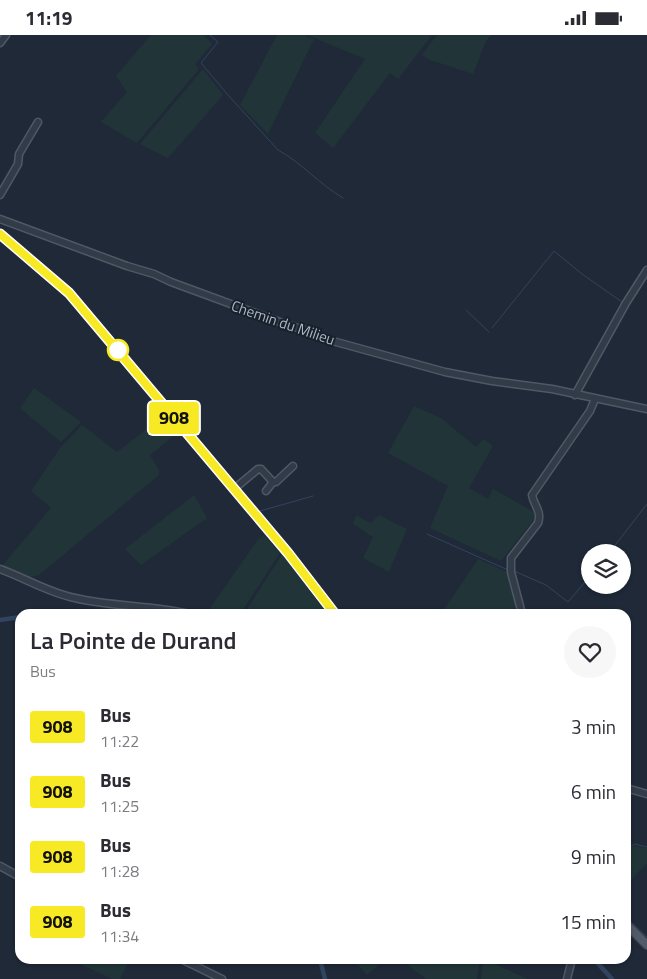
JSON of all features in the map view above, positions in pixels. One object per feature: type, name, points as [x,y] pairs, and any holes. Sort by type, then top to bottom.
[{"type":"main road","points":[[0,234],[69,293],[234,489],[331,609]]},
{"type":"main road","points":[[631,929],[647,945]]},
{"type":"street","points":[[0,43],[6,35]]},
{"type":"street","points":[[0,195],[18,164],[19,154],[38,122]]},
{"type":"street","name":"Chemin du Milieu","points":[[0,219],[329,340],[459,375],[552,389],[647,409]]},
{"type":"street","points":[[575,395],[626,303],[647,270]]},
{"type":"street","points":[[521,609],[510,565],[514,553],[540,518],[540,513],[532,495],[590,411],[595,399]]},
{"type":"street","points":[[266,491],[273,482],[276,482],[293,466]]},
{"type":"street","points":[[234,489],[258,469],[261,469],[273,482]]},
{"type":"street","points":[[0,569],[75,599],[168,609]]},
{"type":"street","points":[[631,789],[647,794]]},
{"type":"street","points":[[0,866],[15,874]]},
{"type":"street","points":[[191,964],[222,979]]},
{"type":"street","points":[[566,979],[570,964]]},
{"type":"green space","points":[[151,35],[204,35],[212,44],[195,64],[199,69],[137,143],[101,122],[127,92],[116,76]]},
{"type":"green space","points":[[277,35],[304,35],[314,39],[268,134],[240,105]]},
{"type":"green space","points":[[307,35],[432,35],[398,79],[390,73],[333,148],[315,133],[365,59],[370,61]]},
{"type":"green space","points":[[437,35],[491,35],[486,41],[473,74],[430,60],[422,55]]},
{"type":"green space","points":[[203,69],[223,95],[168,158],[140,144]]},
{"type":"green space","points":[[34,388],[81,422],[61,442],[20,408]]},
{"type":"green space","points":[[414,406],[441,418],[476,447],[484,439],[493,446],[469,488],[488,499],[493,489],[534,512],[535,518],[501,561],[430,528],[448,486],[388,453]]},
{"type":"green space","points":[[161,418],[172,431],[173,436],[150,455],[159,470],[159,475],[39,575],[30,577],[2,566],[51,508],[31,491],[60,448],[82,425],[117,452]]},
{"type":"green space","points":[[194,495],[207,518],[141,565],[125,549]]},
{"type":"green space","points":[[356,515],[371,523],[379,515],[407,529],[389,572],[363,558],[373,537],[353,524]]},
{"type":"green space","points":[[264,535],[280,553],[243,609],[209,609],[259,538]]},
{"type":"green space","points":[[282,554],[323,609],[247,609]]},
{"type":"green space","points":[[478,559],[507,572],[516,606],[514,609],[444,609]]},
{"type":"green space","points":[[633,846],[647,848],[647,863],[631,880],[631,848]]},
{"type":"green space","points":[[80,964],[128,964],[120,979],[112,979]]},
{"type":"green space","points":[[357,964],[379,964],[367,975]]},
{"type":"green space","points":[[408,964],[479,964],[477,979],[426,979]]},
{"type":"green space","points":[[482,964],[494,964],[528,979],[481,979]]},
{"type":"waterway","points":[[210,35],[218,42],[201,63],[278,150],[343,198]]},
{"type":"waterway","points":[[492,328],[554,251],[582,274],[622,302],[625,301]]},
{"type":"waterway","points":[[466,310],[489,332]]},
{"type":"waterway","points":[[219,477],[285,556],[325,609]]},
{"type":"waterway","points":[[313,496],[260,511],[336,609]]},
{"type":"waterway","points":[[616,544],[647,504]]},
{"type":"waterway","points":[[427,534],[508,570]]},
{"type":"waterway","points":[[514,571],[546,585],[568,602],[581,587]]},
{"type":"waterway","points":[[0,620],[15,618]]},
{"type":"waterway","points":[[631,847],[634,844],[647,847]]},
{"type":"waterway","points":[[631,922],[647,937]]},
{"type":"waterway","points":[[321,964],[325,979]]},
{"type":"waterway","points":[[598,964],[612,979]]},
{"type":"bus line","name":"908","points":[[0,234],[69,293],[288,553],[331,609]]}]
